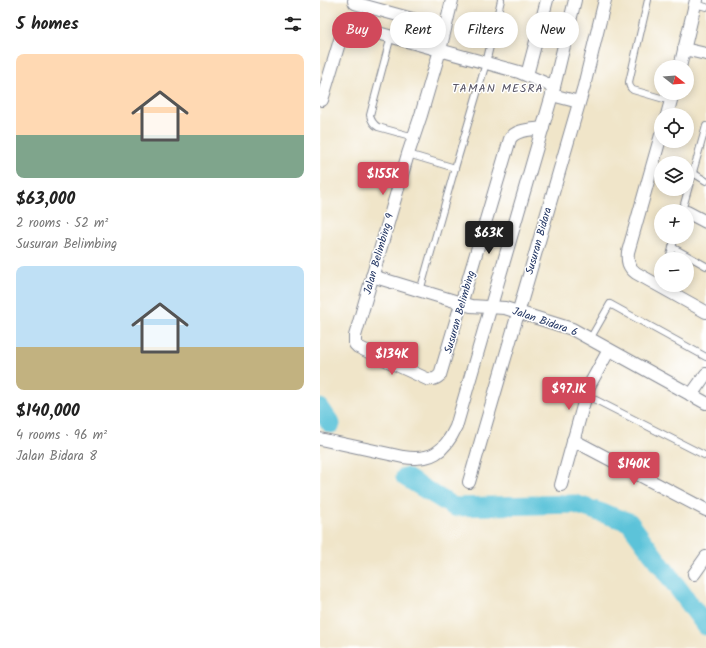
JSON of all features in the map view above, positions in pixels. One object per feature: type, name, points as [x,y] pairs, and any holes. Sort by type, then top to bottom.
[{"type":"street","name":"Jalan Belimbing 9","points":[[446,24],[452,0]]},
{"type":"street","points":[[527,75],[547,0]]},
{"type":"street","points":[[320,439],[402,457],[414,458],[426,457],[437,453],[452,437],[543,128],[575,0]]},
{"type":"street","name":"Susuran Bidara","points":[[470,482],[584,86],[605,0]]},
{"type":"street","points":[[354,1],[358,4],[390,13]]},
{"type":"street","points":[[682,60],[699,4]]},
{"type":"street","points":[[322,100],[343,30],[346,26],[352,25],[390,36]]},
{"type":"street","points":[[433,48],[527,75],[553,91],[579,102]]},
{"type":"street","points":[[684,49],[706,54]]},
{"type":"street","name":"Jalan Belimbing 9","points":[[437,379],[427,379],[362,349],[355,344],[355,336],[440,50]]},
{"type":"street","name":"Susuran Belimbing","points":[[437,379],[442,370],[510,139],[514,134],[519,132],[543,128]]},
{"type":"street","points":[[654,282],[632,269],[628,264],[628,252],[657,148]]},
{"type":"street","points":[[694,216],[706,222]]},
{"type":"street","name":"Jalan Bidara 6","points":[[372,276],[473,307],[505,308],[564,326],[706,403]]},
{"type":"street","points":[[671,292],[706,312]]},
{"type":"street","points":[[561,485],[589,386],[609,350]]},
{"type":"street","points":[[691,395],[706,374]]},
{"type":"street","points":[[573,440],[706,510]]},
{"type":"street","points":[[694,574],[706,557]]},
{"type":"lane","points":[[420,291],[486,63],[501,0]]},
{"type":"lane","points":[[648,0],[628,82],[629,86],[633,90],[654,94]]},
{"type":"lane","points":[[390,40],[370,115],[374,125],[378,127],[414,137]]},
{"type":"lane","points":[[694,170],[706,126]]},
{"type":"lane","points":[[408,154],[455,168]]},
{"type":"lane","points":[[694,175],[706,181]]},
{"type":"lane","points":[[671,252],[673,244]]},
{"type":"lane","points":[[672,247],[706,266]]},
{"type":"lane","points":[[590,339],[610,304],[706,357]]},
{"type":"lane","points":[[586,395],[706,456]]},
{"type":"waterway","points":[[320,408],[331,424]]},
{"type":"waterway","points":[[405,477],[454,507],[575,504],[629,522],[706,626]]},
{"type":"district","name":"TAMAN MESRA","points":[[498,88]]}]
